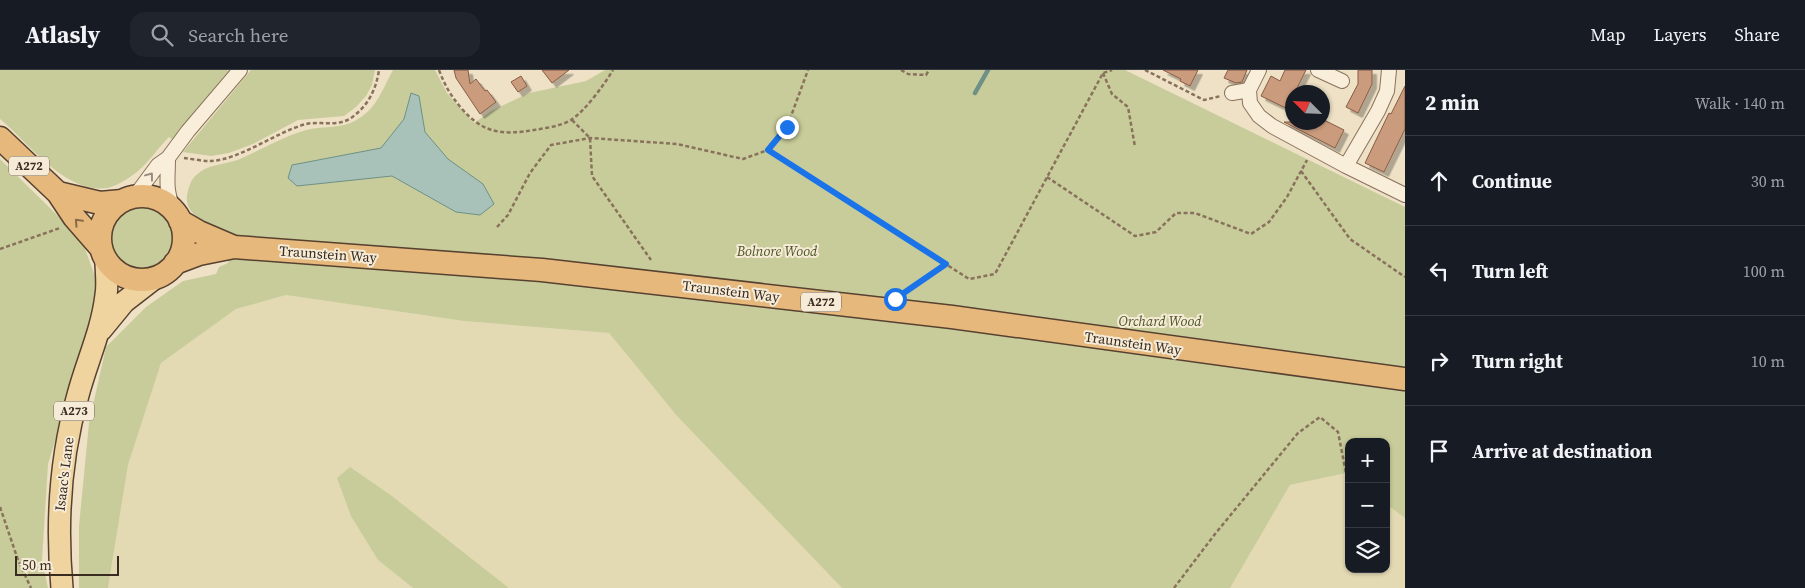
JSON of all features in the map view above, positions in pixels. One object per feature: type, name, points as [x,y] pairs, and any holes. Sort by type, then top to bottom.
[{"type":"highway","name":"A272","points":[[0,138],[58,194],[104,254]]},
{"type":"highway","name":"A272","points":[[58,194],[100,203],[128,199]]},
{"type":"highway","points":[[149,196],[162,201],[177,215],[183,232],[181,254],[166,272],[155,278],[141,280],[128,278],[116,271],[104,254],[100,234],[103,221],[111,209],[128,199],[149,196]]},
{"type":"highway","name":"Traunstein Way","points":[[177,215],[199,232],[234,247]]},
{"type":"highway","name":"Traunstein Way","points":[[175,263],[199,254],[234,247],[542,270],[952,317],[1405,379]]},
{"type":"main road","name":"Isaac's Lane","points":[[62,588],[58,548],[60,490],[78,395],[98,334],[106,295],[104,254]]},
{"type":"main road","name":"Isaac's Lane","points":[[98,334],[124,302],[155,278]]},
{"type":"street","points":[[177,215],[167,193],[166,180],[173,157],[188,131],[240,70]]},
{"type":"street","points":[[1259,70],[1249,90],[1250,103],[1259,116],[1272,126],[1405,195]]},
{"type":"street","points":[[1318,70],[1342,81]]},
{"type":"street","points":[[1346,166],[1381,105],[1387,91],[1388,70]]},
{"type":"street","points":[[1232,93],[1249,90]]},
{"type":"street","points":[[128,199],[158,165],[173,157]]},
{"type":"path","points":[[173,157],[211,161],[225,158],[308,124],[332,123],[349,119],[362,109],[372,96],[378,82],[380,70]]},
{"type":"path","points":[[438,70],[448,92],[472,119],[484,128],[499,132],[516,133],[572,120],[605,83],[613,70]]},
{"type":"path","points":[[497,227],[508,215],[530,173],[551,145],[590,138],[677,144],[743,159],[768,150],[787,127],[808,70]]},
{"type":"path","points":[[901,70],[908,74],[926,75],[929,70]]},
{"type":"path","points":[[768,150],[969,279],[995,274],[1102,73],[1112,70]]},
{"type":"path","points":[[1145,70],[1204,100],[1232,93]]},
{"type":"path","points":[[1102,73],[1112,94],[1128,107],[1135,147]]},
{"type":"path","points":[[572,120],[590,138],[592,176],[651,260]]},
{"type":"path","points":[[1047,177],[1135,236],[1156,232],[1176,212],[1195,213],[1251,234],[1269,222],[1287,197],[1314,148]]},
{"type":"path","points":[[1301,171],[1350,239],[1405,277]]},
{"type":"path","points":[[0,249],[60,228],[65,224]]},
{"type":"path","points":[[902,294],[946,264]]},
{"type":"path","points":[[1174,588],[1215,534],[1298,433],[1320,417],[1338,432],[1345,468]]},
{"type":"path","points":[[0,507],[18,560],[31,588]]},
{"type":"shaded area","points":[[286,295],[464,321],[609,333],[677,416],[842,588],[509,588],[392,496],[378,560],[413,588],[108,588],[128,465],[161,363],[236,309]]},
{"type":"shaded area","points":[[1345,473],[1345,573],[1390,573],[1390,507],[1405,518],[1405,588],[1230,588],[1290,485]]},
{"type":"green space","points":[[0,70],[232,70],[173,140],[169,137],[137,172],[111,187],[92,188],[62,175],[0,119]]},
{"type":"green space","points":[[251,70],[375,70],[372,85],[366,96],[344,116],[298,120],[253,144],[229,153],[211,156],[183,152]]},
{"type":"green space","points":[[393,70],[435,70],[447,93],[474,123],[491,111],[529,93],[586,81],[605,70],[1125,70],[1405,207],[1405,518],[1390,507],[1390,438],[1345,438],[1345,473],[1290,485],[1230,588],[842,588],[677,416],[609,333],[464,321],[286,295],[236,309],[161,363],[128,465],[108,588],[79,588],[79,526],[89,423],[106,347],[146,307],[183,281],[216,274],[219,267],[228,263],[232,234],[208,224],[189,208],[187,200],[192,180],[204,169],[240,159],[295,134],[310,129],[345,125],[358,119],[370,109],[383,91]]},
{"type":"green space","points":[[0,159],[83,243],[98,285],[91,323],[48,464],[42,560],[48,588],[0,588]]},
{"type":"green space","points":[[135,205],[149,205],[161,210],[170,219],[175,231],[173,251],[166,262],[149,271],[135,271],[123,266],[114,257],[109,245],[109,231],[114,219],[123,210]]},
{"type":"green space","points":[[350,467],[392,496],[509,588],[413,588],[378,560],[351,516],[337,478]]},
{"type":"water","points":[[411,93],[419,96],[425,132],[448,159],[483,184],[494,204],[480,215],[456,212],[392,176],[297,186],[288,178],[292,165],[381,148],[404,119]]},
{"type":"building","points":[[454,70],[468,70],[470,84],[476,79],[496,102],[480,114],[456,78]]},
{"type":"building","points":[[542,70],[569,70],[552,83]]},
{"type":"building","points":[[1163,70],[1198,70],[1190,86]]},
{"type":"building","points":[[1228,70],[1247,70],[1242,82],[1236,83],[1224,78]]},
{"type":"building","points":[[1285,70],[1306,70],[1298,85],[1285,85],[1285,108],[1261,96],[1271,76],[1280,81]]},
{"type":"building","points":[[1358,70],[1372,70],[1372,84],[1358,113],[1346,107],[1358,84]]},
{"type":"building","points":[[521,76],[527,86],[518,92],[511,82]]},
{"type":"building","points":[[1405,86],[1405,129],[1384,172],[1365,163],[1389,113],[1391,114]]},
{"type":"building","points":[[1330,123],[1344,130],[1335,148],[1300,130],[1330,130]]},
{"type":"waterway","points":[[975,93],[988,70]]},
{"type":"route","points":[[787,127],[768,150],[946,264],[895,299]]},
{"type":"park label","name":"Bolnore Wood","points":[[777,251]]},
{"type":"park label","name":"Orchard Wood","points":[[1160,321]]}]
